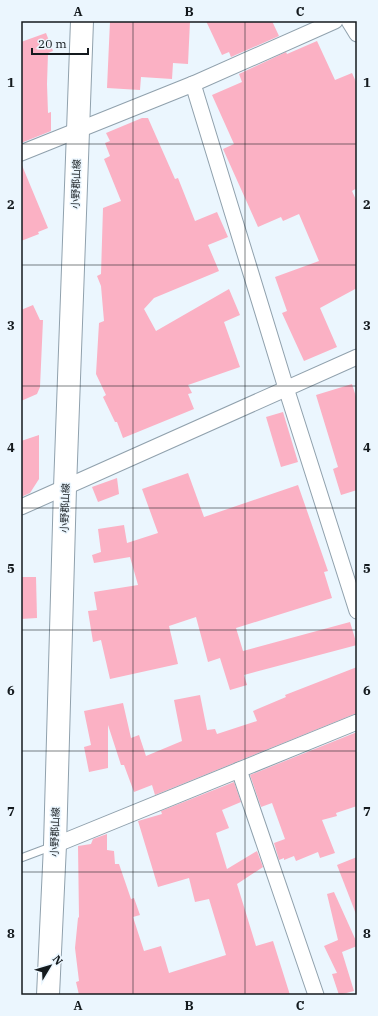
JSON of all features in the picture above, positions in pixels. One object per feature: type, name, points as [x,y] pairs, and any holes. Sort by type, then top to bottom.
[{"type":"main road","name":"小野郡山線","points":[[48,995],[55,845],[65,488],[82,21]]},
{"type":"street","points":[[21,153],[193,84],[335,21]]},
{"type":"street","points":[[349,21],[357,34]]},
{"type":"street","points":[[193,84],[286,388],[357,611]]},
{"type":"street","points":[[21,507],[286,388],[356,359]]},
{"type":"street","points":[[55,845],[357,722]]},
{"type":"street","points":[[240,770],[316,995]]},
{"type":"lane","points":[[21,858],[55,845]]},
{"type":"building","points":[[110,21],[190,21],[188,64],[173,63],[172,79],[141,77],[140,90],[107,88]]},
{"type":"building","points":[[206,21],[272,21],[279,36],[231,57],[229,52],[222,55]]},
{"type":"building","points":[[46,33],[53,51],[48,53],[47,84],[48,113],[51,112],[51,131],[21,143],[21,42]]},
{"type":"building","points":[[317,41],[335,80],[352,73],[357,84],[357,188],[352,191],[357,202],[357,288],[320,308],[337,347],[304,361],[282,313],[287,311],[275,277],[319,261],[299,214],[283,221],[281,217],[258,227],[223,149],[234,144],[212,95],[242,82],[239,74],[286,52],[287,54]]},
{"type":"building","points":[[142,118],[148,118],[175,179],[178,178],[195,221],[217,212],[228,237],[208,245],[219,271],[154,298],[144,309],[156,331],[229,289],[240,315],[224,322],[240,367],[188,385],[192,393],[188,394],[194,409],[123,438],[117,422],[115,422],[103,397],[106,395],[96,374],[99,323],[104,321],[101,286],[97,276],[101,274],[103,208],[121,201],[104,159],[110,156],[105,143],[110,141],[106,133]]},
{"type":"building","points":[[21,163],[48,228],[38,232],[39,234],[21,241]]},
{"type":"building","points":[[33,305],[40,320],[43,320],[40,387],[37,394],[21,401],[21,310]]},
{"type":"building","points":[[352,384],[357,400],[357,490],[341,495],[333,469],[338,467],[316,395]]},
{"type":"building","points":[[283,412],[298,462],[281,467],[266,417]]},
{"type":"building","points":[[39,435],[39,479],[30,493],[21,497],[21,441]]},
{"type":"building","points":[[188,473],[204,517],[298,485],[328,571],[324,572],[332,598],[236,628],[243,651],[350,622],[357,645],[244,675],[247,685],[230,690],[220,658],[208,662],[196,617],[169,626],[178,664],[110,679],[101,640],[93,642],[88,611],[97,610],[94,592],[138,585],[130,557],[94,563],[92,555],[101,552],[98,529],[124,525],[127,543],[158,533],[142,489]]},
{"type":"building","points":[[117,478],[119,494],[98,502],[92,487]]},
{"type":"building","points":[[21,577],[36,577],[37,618],[21,619]]},
{"type":"building","points":[[357,667],[357,713],[155,795],[152,785],[134,792],[124,765],[121,765],[108,725],[108,768],[89,772],[84,747],[91,745],[84,711],[123,703],[131,738],[139,735],[146,756],[182,741],[174,700],[200,695],[207,730],[215,729],[217,734],[257,721],[253,711],[286,697],[285,695]]},
{"type":"building","points":[[357,732],[357,806],[336,813],[337,816],[322,820],[335,853],[320,858],[318,852],[296,861],[294,856],[284,860],[284,858],[279,860],[274,843],[285,839],[272,803],[261,807],[250,775]]},
{"type":"building","points":[[234,782],[241,802],[222,810],[229,828],[216,833],[227,869],[257,851],[263,867],[237,884],[256,946],[273,941],[290,995],[79,995],[76,982],[79,981],[75,948],[79,917],[78,846],[91,844],[93,839],[107,834],[107,850],[114,851],[115,864],[119,864],[131,899],[134,898],[140,915],[133,917],[144,951],[161,946],[169,973],[226,955],[209,899],[195,902],[189,878],[158,887],[138,821],[162,814],[161,811]]},
{"type":"building","points":[[357,857],[357,914],[356,914],[337,865]]},
{"type":"building","points":[[334,892],[357,943],[357,946],[342,952],[354,991],[339,995],[332,974],[337,973],[324,946],[338,940],[327,894]]}]
